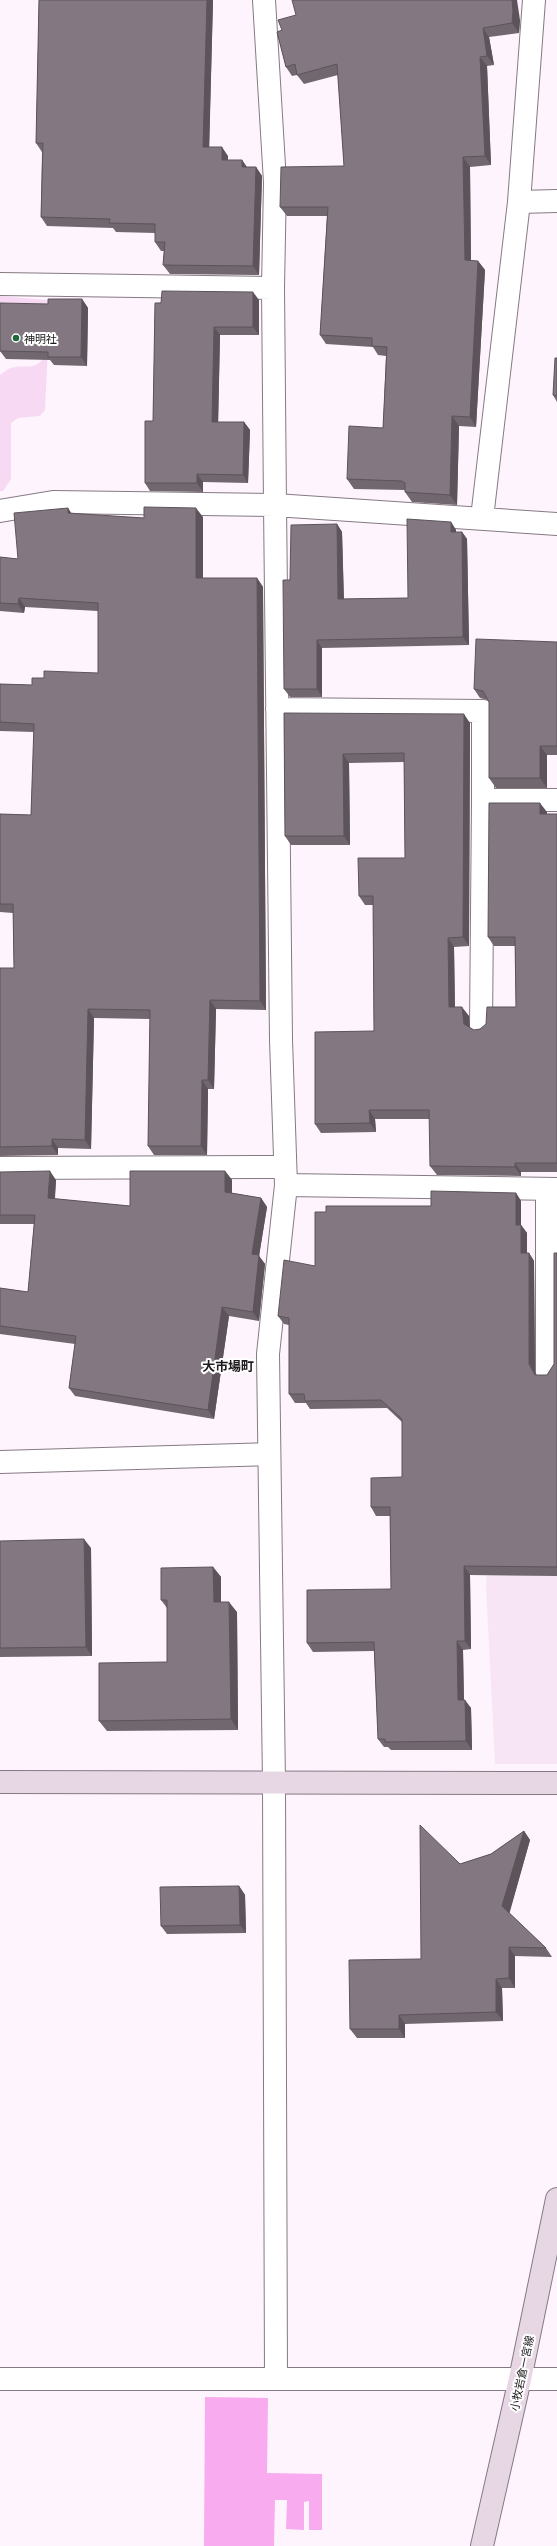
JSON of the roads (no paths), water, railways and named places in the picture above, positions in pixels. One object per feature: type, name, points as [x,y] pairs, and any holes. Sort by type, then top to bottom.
[{"type":"street","points":[[264,0],[275,182],[273,288],[277,709],[285,1176],[268,1354],[274,1783],[276,2379]]},
{"type":"street","points":[[482,518],[519,202],[534,0]]},
{"type":"street","points":[[519,202],[557,202]]},
{"type":"street","points":[[0,284],[273,288]]},
{"type":"street","points":[[0,511],[53,502],[275,505],[557,524]]},
{"type":"street","points":[[277,709],[483,711],[481,1027]]},
{"type":"street","points":[[483,800],[557,800]]},
{"type":"street","points":[[0,1168],[285,1176],[552,1189],[546,1372]]},
{"type":"street","points":[[0,1462],[269,1454]]},
{"type":"street","points":[[0,1782],[557,1783]]},
{"type":"street","name":"小牧岩倉一宮線","points":[[482,2546],[520,2379],[557,2198]]},
{"type":"street","points":[[0,2379],[557,2379]]},
{"type":"place","name":"神明社","points":[[16,338]]},
{"type":"district","name":"大市場町","points":[[228,1365]]}]
